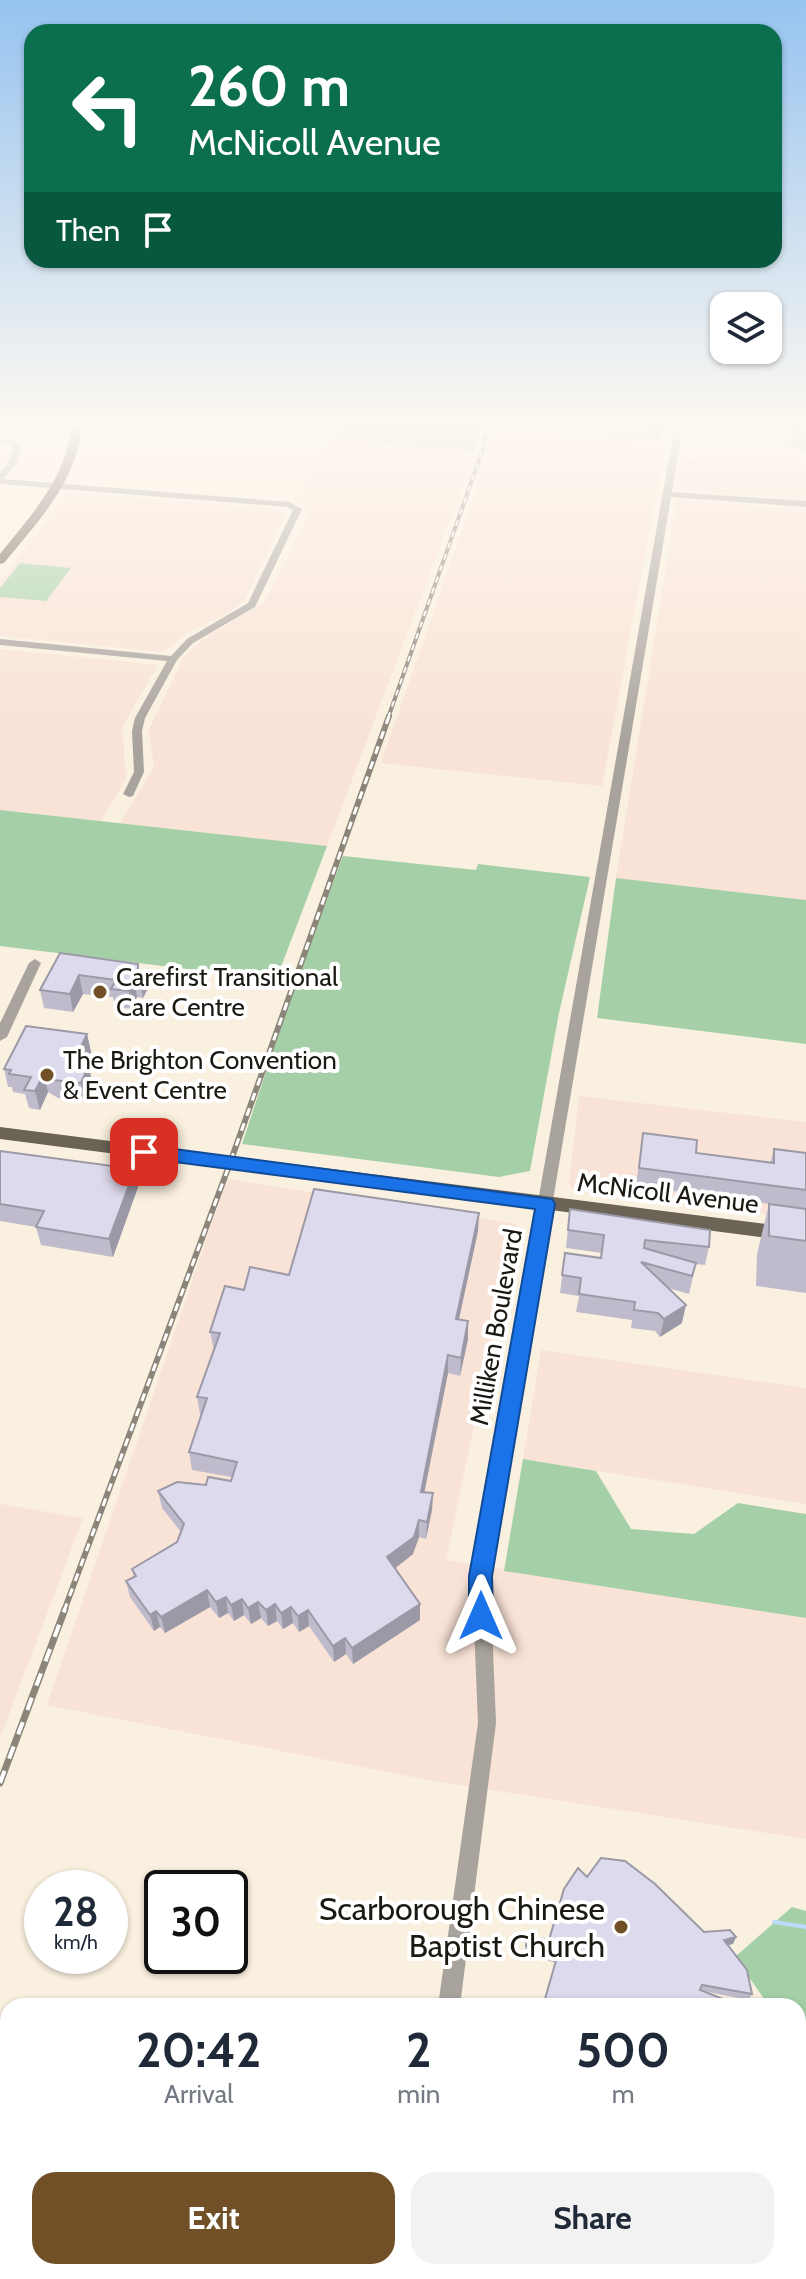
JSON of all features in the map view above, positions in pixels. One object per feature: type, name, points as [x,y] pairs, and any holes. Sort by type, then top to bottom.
[{"type":"main road","points":[[0,561],[24,530]]},
{"type":"main road","name":"McNicoll Avenue","points":[[0,1133],[806,1236]]},
{"type":"street","points":[[129,794],[139,772],[137,731],[140,718],[173,659],[190,641],[252,605],[288,530]]},
{"type":"street","name":"Milliken Boulevard","points":[[450,1998],[487,1723],[481,1576],[661,530]]},
{"type":"street","points":[[0,642],[173,659]]},
{"type":"street","points":[[0,1037],[35,963]]},
{"type":"shaded area","points":[[39,530],[278,530],[243,602],[227,614],[188,632],[164,652],[0,636],[0,582]]},
{"type":"shaded area","points":[[302,530],[446,530],[327,846],[120,823],[154,768],[149,729],[183,659],[202,640],[264,602]]},
{"type":"shaded area","points":[[462,530],[650,530],[602,786],[381,763]]},
{"type":"shaded area","points":[[672,530],[806,530],[806,900],[616,878]]},
{"type":"shaded area","points":[[0,649],[158,665],[122,727],[126,779],[101,821],[0,810]]},
{"type":"shaded area","points":[[579,1096],[806,1122],[806,1219],[574,1190],[569,1184]]},
{"type":"shaded area","points":[[227,1179],[516,1224],[446,1560],[806,1618],[806,1839],[434,1781],[47,1705]]},
{"type":"shaded area","points":[[541,1350],[806,1388],[806,1504],[523,1459]]},
{"type":"shaded area","points":[[0,1504],[83,1518],[0,1738]]},
{"type":"green space","points":[[20,563],[71,568],[46,601],[0,597],[0,588]]},
{"type":"green space","points":[[0,810],[327,846],[276,980],[0,946]]},
{"type":"green space","points":[[343,856],[476,870],[478,864],[590,877],[559,1013],[530,1171],[499,1177],[242,1144],[296,981]]},
{"type":"green space","points":[[616,878],[806,900],[806,1044],[597,1018]]},
{"type":"green space","points":[[523,1459],[596,1471],[631,1529],[694,1534],[738,1503],[806,1514],[806,1618],[504,1571]]},
{"type":"green space","points":[[792,1907],[806,1911],[806,1998],[763,1998],[735,1957]]},
{"type":"building","points":[[60,953],[138,964],[138,971],[144,972],[140,980],[134,979],[129,991],[111,989],[116,980],[79,975],[70,994],[40,990]]},
{"type":"building","points":[[26,1026],[87,1034],[73,1063],[89,1065],[81,1083],[53,1080],[44,1074],[35,1091],[24,1090],[31,1077],[9,1074],[11,1070],[4,1069]]},
{"type":"building","points":[[643,1133],[697,1140],[696,1153],[774,1163],[774,1149],[806,1153],[806,1190],[639,1168]]},
{"type":"building","points":[[0,1151],[135,1169],[109,1239],[36,1227],[44,1211],[0,1204]]},
{"type":"building","points":[[314,1189],[479,1213],[456,1319],[468,1321],[461,1358],[448,1355],[421,1492],[433,1493],[427,1522],[419,1520],[414,1537],[387,1557],[420,1604],[352,1648],[345,1638],[333,1646],[308,1610],[298,1616],[291,1607],[281,1613],[275,1604],[266,1610],[258,1602],[248,1608],[242,1599],[231,1605],[226,1597],[216,1602],[207,1590],[161,1617],[156,1611],[150,1615],[126,1581],[136,1576],[132,1569],[177,1542],[184,1524],[158,1491],[177,1482],[206,1485],[208,1477],[231,1481],[237,1462],[189,1452],[207,1398],[197,1397],[220,1333],[210,1332],[225,1286],[244,1290],[250,1267],[289,1275]]},
{"type":"building","points":[[769,1204],[806,1209],[806,1241],[769,1236]]},
{"type":"building","points":[[570,1209],[710,1230],[709,1247],[645,1240],[644,1248],[696,1263],[692,1276],[641,1262],[686,1305],[664,1319],[658,1313],[634,1310],[635,1302],[579,1294],[581,1278],[562,1275],[565,1253],[601,1258],[604,1235],[568,1230]]},
{"type":"building","name":"Scarborough Chinese Baptist Church","points":[[601,1858],[625,1861],[655,1884],[704,1932],[730,1930],[736,1937],[724,1940],[747,1970],[752,1994],[702,1985],[700,1990],[720,1998],[545,1998],[557,1957],[526,1946],[527,1936],[549,1940],[564,1889],[578,1868],[587,1877]]},
{"type":"waterway","points":[[774,1922],[806,1927]]},
{"type":"railway","points":[[388,718],[454,530]]},
{"type":"railway","points":[[64,1611],[230,1163],[389,716]]},
{"type":"railway","points":[[0,1783],[65,1609]]},
{"type":"place","name":"Carefirst Transitional Care Centre","points":[[100,992]]},
{"type":"place","name":"The Brighton Convention & Event Centre","points":[[47,1075]]},
{"type":"place","name":"Scarborough Chinese Baptist Church","points":[[621,1927]]},
{"type":"route","points":[[144,1152],[545,1204],[481,1576],[481,1616]]}]
